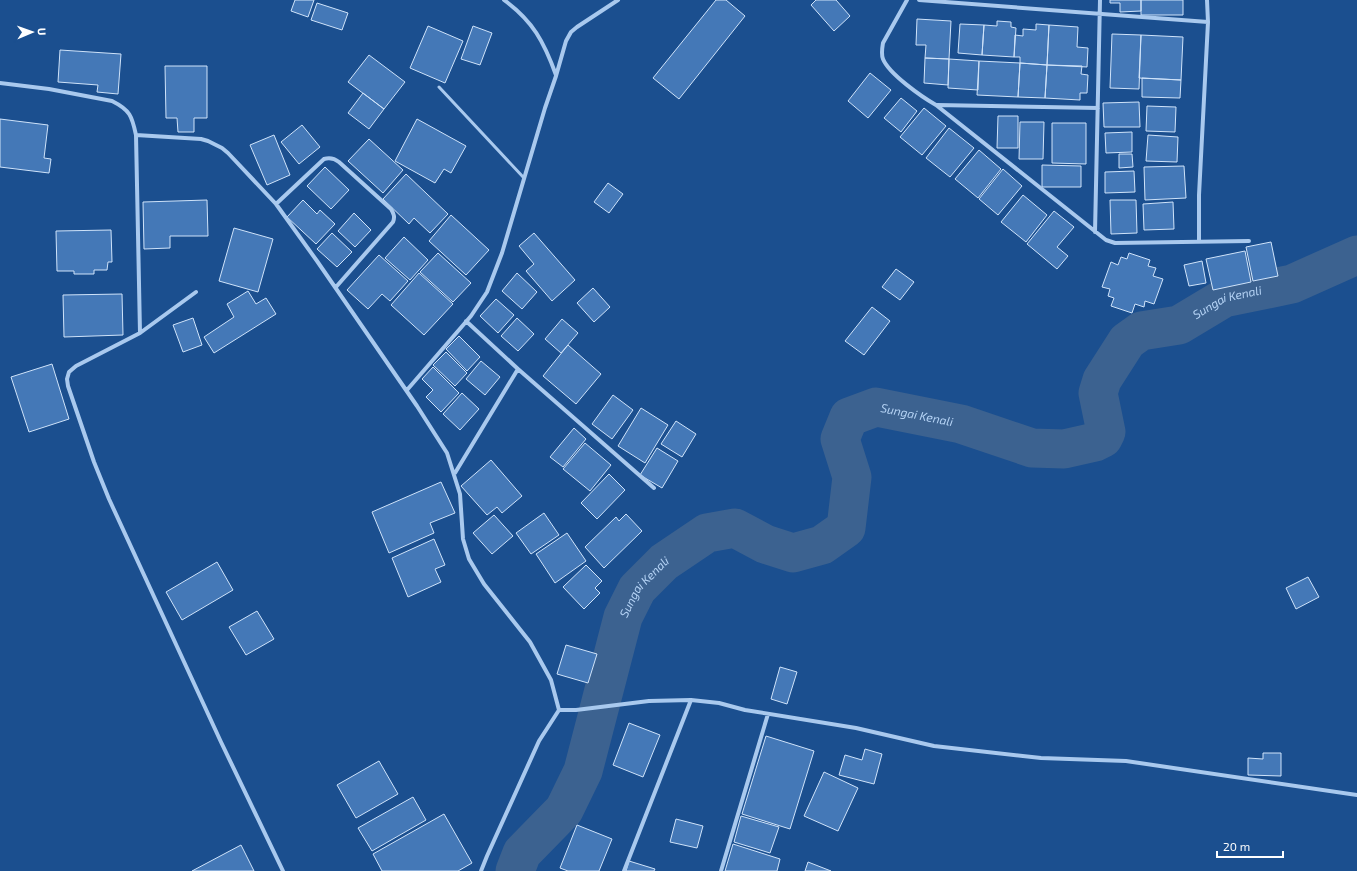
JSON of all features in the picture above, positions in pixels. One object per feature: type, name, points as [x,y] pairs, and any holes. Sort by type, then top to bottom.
[{"type":"street","points":[[504,0],[513,6],[540,36],[556,76]]},
{"type":"street","points":[[407,390],[466,321],[487,292],[493,279],[566,42],[571,32],[618,0]]},
{"type":"street","points":[[907,0],[883,43],[882,51],[884,60],[893,72],[919,95],[936,105],[1106,240],[1115,243],[1249,241]]},
{"type":"street","points":[[918,0],[1208,22]]},
{"type":"street","points":[[1095,232],[1100,0]]},
{"type":"street","points":[[1199,242],[1199,194],[1208,0]]},
{"type":"street","points":[[0,83],[49,89],[112,101],[120,105],[131,115],[136,135],[140,333]]},
{"type":"street","points":[[936,105],[1098,108]]},
{"type":"street","points":[[136,135],[201,139],[215,144],[228,153],[276,204],[336,287],[407,390],[447,453],[455,473],[460,494],[463,539],[469,558],[484,584],[530,642],[551,680],[559,710],[539,741],[486,856],[481,871]]},
{"type":"street","points":[[276,204],[324,159],[329,158],[335,159],[339,162],[392,209],[394,213],[393,222],[336,287]]},
{"type":"street","points":[[196,292],[140,333],[76,366],[69,372],[67,380],[94,462],[109,499],[221,742],[283,871]]},
{"type":"street","points":[[466,321],[518,369],[654,488]]},
{"type":"street","points":[[455,473],[518,369]]},
{"type":"street","points":[[559,710],[576,710],[649,701],[691,700],[719,703],[745,710],[856,728],[934,746],[1041,758],[1126,761],[1357,795]]},
{"type":"street","points":[[624,871],[691,700]]},
{"type":"street","points":[[721,871],[768,714]]},
{"type":"lane","points":[[439,87],[524,178]]},
{"type":"building","points":[[295,0],[314,0],[308,17],[291,11]]},
{"type":"building","points":[[716,0],[726,0],[745,16],[679,99],[653,78]]},
{"type":"building","points":[[816,0],[836,0],[850,16],[834,31],[811,5]]},
{"type":"building","points":[[1110,0],[1141,0],[1141,11],[1120,12],[1120,3],[1110,3]]},
{"type":"building","points":[[1141,0],[1183,0],[1183,15],[1141,15]]},
{"type":"building","points":[[317,3],[348,13],[342,30],[311,20]]},
{"type":"building","points":[[917,19],[951,21],[949,59],[925,58],[926,45],[916,45]]},
{"type":"building","points":[[997,21],[1011,22],[1011,27],[1016,28],[1014,57],[982,55],[984,25],[997,26]]},
{"type":"building","points":[[960,24],[984,25],[982,55],[958,53]]},
{"type":"building","points":[[1036,24],[1049,25],[1047,65],[1020,63],[1020,57],[1014,57],[1015,35],[1023,36],[1023,29],[1036,30]]},
{"type":"building","points":[[1049,25],[1078,27],[1077,47],[1088,48],[1087,67],[1047,65]]},
{"type":"building","points":[[428,26],[463,41],[445,83],[410,68]]},
{"type":"building","points":[[473,26],[492,33],[480,65],[461,59]]},
{"type":"building","points":[[1112,34],[1141,35],[1139,89],[1110,88]]},
{"type":"building","points":[[1141,35],[1183,37],[1181,80],[1139,78]]},
{"type":"building","points":[[60,50],[121,54],[118,94],[97,92],[98,85],[58,82]]},
{"type":"building","points":[[369,55],[405,82],[384,109],[348,82]]},
{"type":"building","points":[[925,58],[949,59],[948,85],[924,83]]},
{"type":"building","points":[[949,59],[979,61],[978,90],[948,88]]},
{"type":"building","points":[[979,61],[1020,63],[1018,97],[977,95]]},
{"type":"building","points":[[1020,63],[1047,65],[1045,98],[1018,97]]},
{"type":"building","points":[[1047,65],[1082,66],[1081,74],[1088,75],[1087,93],[1080,93],[1080,100],[1045,98]]},
{"type":"building","points":[[165,66],[207,66],[207,118],[194,118],[194,132],[178,132],[177,118],[166,118]]},
{"type":"building","points":[[870,73],[891,90],[868,118],[848,101]]},
{"type":"building","points":[[1142,78],[1181,80],[1180,98],[1142,97]]},
{"type":"building","points":[[363,93],[384,109],[369,129],[348,113]]},
{"type":"building","points":[[901,98],[917,111],[901,132],[884,118]]},
{"type":"building","points":[[1139,102],[1140,127],[1104,127],[1103,103]]},
{"type":"building","points":[[1147,106],[1176,107],[1175,132],[1146,131]]},
{"type":"building","points":[[924,108],[946,126],[922,155],[900,137]]},
{"type":"building","points":[[998,116],[1018,116],[1018,148],[997,148]]},
{"type":"building","points":[[0,119],[48,125],[44,158],[51,159],[49,173],[0,167]]},
{"type":"building","points":[[417,119],[466,146],[451,173],[444,169],[435,183],[395,161]]},
{"type":"building","points":[[1020,122],[1044,122],[1043,159],[1019,159]]},
{"type":"building","points":[[1052,123],[1086,123],[1086,164],[1052,163]]},
{"type":"building","points":[[302,125],[320,147],[299,164],[281,142]]},
{"type":"building","points":[[949,128],[974,148],[950,177],[926,158]]},
{"type":"building","points":[[1132,132],[1132,152],[1106,153],[1105,133]]},
{"type":"building","points":[[274,135],[290,175],[267,185],[250,145]]},
{"type":"building","points":[[1148,135],[1178,137],[1177,162],[1146,161]]},
{"type":"building","points":[[369,139],[403,170],[383,193],[348,161]]},
{"type":"building","points":[[979,150],[1001,169],[978,198],[955,179]]},
{"type":"building","points":[[1119,154],[1132,154],[1133,167],[1119,168]]},
{"type":"building","points":[[1042,165],[1081,166],[1081,187],[1042,187]]},
{"type":"building","points":[[1184,166],[1186,198],[1145,200],[1144,167]]},
{"type":"building","points":[[325,167],[349,190],[331,209],[307,186]]},
{"type":"building","points":[[1003,169],[1022,186],[998,215],[979,199]]},
{"type":"building","points":[[1134,171],[1135,192],[1105,193],[1105,172]]},
{"type":"building","points":[[406,174],[448,214],[430,233],[414,218],[409,224],[383,199]]},
{"type":"building","points":[[608,183],[623,194],[609,213],[594,202]]},
{"type":"building","points":[[1023,195],[1047,215],[1026,242],[1001,222]]},
{"type":"building","points":[[207,200],[208,236],[170,236],[170,248],[144,249],[143,202]]},
{"type":"building","points":[[303,200],[317,214],[320,210],[335,224],[316,244],[287,217]]},
{"type":"building","points":[[1110,200],[1136,200],[1137,233],[1111,234]]},
{"type":"building","points":[[1173,202],[1174,229],[1144,230],[1143,204]]},
{"type":"building","points":[[1054,211],[1074,227],[1057,247],[1068,256],[1057,269],[1027,244]]},
{"type":"building","points":[[354,213],[371,230],[355,247],[338,231]]},
{"type":"building","points":[[451,215],[489,250],[466,275],[429,241]]},
{"type":"building","points":[[234,228],[273,239],[258,292],[219,281]]},
{"type":"building","points":[[111,230],[112,262],[108,262],[107,270],[94,270],[94,274],[74,274],[74,271],[57,271],[56,231]]},
{"type":"building","points":[[332,233],[352,252],[337,267],[317,249]]},
{"type":"building","points":[[534,233],[575,280],[552,301],[526,271],[534,264],[519,246]]},
{"type":"building","points":[[404,237],[428,260],[410,280],[385,258]]},
{"type":"building","points":[[1271,242],[1278,276],[1253,281],[1246,247]]},
{"type":"building","points":[[1245,251],[1251,282],[1213,290],[1206,259]]},
{"type":"building","points":[[438,253],[471,283],[453,302],[420,272]]},
{"type":"building","points":[[1129,253],[1150,260],[1148,266],[1156,268],[1153,276],[1163,279],[1154,304],[1145,301],[1144,307],[1135,304],[1132,313],[1111,306],[1114,298],[1108,296],[1110,289],[1102,287],[1111,262],[1118,265],[1121,257],[1127,259]]},
{"type":"building","points":[[379,255],[408,281],[390,301],[382,294],[368,309],[347,290]]},
{"type":"building","points":[[1202,261],[1206,283],[1189,286],[1184,265]]},
{"type":"building","points":[[896,269],[914,282],[900,300],[882,287]]},
{"type":"building","points":[[419,273],[453,304],[424,335],[391,305]]},
{"type":"building","points":[[517,273],[537,292],[522,309],[502,291]]},
{"type":"building","points":[[593,288],[610,307],[594,322],[577,303]]},
{"type":"building","points":[[248,291],[256,304],[266,298],[276,314],[214,353],[204,337],[234,317],[227,304]]},
{"type":"building","points":[[122,294],[123,335],[64,337],[63,295]]},
{"type":"building","points":[[496,299],[514,315],[498,333],[480,316]]},
{"type":"building","points":[[872,307],[890,321],[864,355],[845,341]]},
{"type":"building","points":[[193,318],[202,345],[183,352],[173,325]]},
{"type":"building","points":[[517,318],[534,334],[518,351],[501,336]]},
{"type":"building","points":[[562,319],[578,333],[561,353],[545,339]]},
{"type":"building","points":[[459,336],[480,357],[467,371],[446,349]]},
{"type":"building","points":[[568,345],[601,374],[576,404],[543,376]]},
{"type":"building","points":[[446,352],[467,373],[455,386],[433,365]]},
{"type":"building","points":[[481,361],[500,377],[485,395],[466,379]]},
{"type":"building","points":[[52,364],[69,419],[29,432],[11,377]]},
{"type":"building","points":[[433,367],[459,393],[441,412],[426,397],[433,390],[422,379]]},
{"type":"building","points":[[462,393],[479,409],[460,430],[443,414]]},
{"type":"building","points":[[613,395],[633,410],[612,439],[592,424]]},
{"type":"building","points":[[641,408],[668,425],[645,463],[618,446]]},
{"type":"building","points":[[676,421],[696,434],[682,457],[661,444]]},
{"type":"building","points":[[574,428],[586,439],[563,467],[550,457]]},
{"type":"building","points":[[585,443],[611,465],[590,491],[563,469]]},
{"type":"building","points":[[657,448],[678,461],[662,488],[640,475]]},
{"type":"building","points":[[491,460],[522,496],[502,513],[497,507],[487,515],[461,486]]},
{"type":"building","points":[[609,474],[625,490],[597,519],[581,503]]},
{"type":"building","points":[[441,482],[455,513],[430,523],[434,533],[389,553],[372,512]]},
{"type":"building","points":[[544,513],[559,535],[531,554],[516,533]]},
{"type":"building","points":[[626,514],[642,531],[604,568],[585,547],[616,517],[619,521]]},
{"type":"building","points":[[494,515],[513,536],[492,554],[473,533]]},
{"type":"building","points":[[567,533],[586,561],[555,583],[536,554]]},
{"type":"building","points":[[434,539],[445,565],[435,569],[441,582],[408,597],[392,558]]},
{"type":"building","points":[[217,562],[233,590],[182,620],[166,592]]},
{"type":"building","points":[[586,565],[602,581],[595,588],[600,593],[584,609],[563,587]]},
{"type":"building","points":[[1308,577],[1319,597],[1296,609],[1286,588]]},
{"type":"building","points":[[257,611],[274,639],[246,655],[229,627]]},
{"type":"building","points":[[566,645],[597,654],[588,683],[557,674]]},
{"type":"building","points":[[780,667],[797,672],[787,704],[771,699]]},
{"type":"building","points":[[629,723],[660,735],[643,777],[613,765]]},
{"type":"building","points":[[766,736],[814,751],[790,829],[742,814]]},
{"type":"building","points":[[865,749],[882,754],[874,784],[839,775],[845,755],[862,760]]},
{"type":"building","points":[[1263,753],[1281,753],[1281,776],[1248,775],[1248,758],[1263,759]]},
{"type":"building","points":[[379,761],[398,794],[356,818],[337,785]]},
{"type":"building","points":[[824,772],[858,788],[838,831],[804,816]]},
{"type":"building","points":[[413,797],[426,820],[372,851],[358,828]]},
{"type":"building","points":[[444,814],[472,863],[458,871],[382,871],[373,854]]},
{"type":"building","points":[[741,816],[779,827],[770,853],[734,842]]},
{"type":"building","points":[[676,819],[703,826],[697,848],[670,842]]},
{"type":"building","points":[[577,825],[612,839],[599,871],[568,871],[560,868]]},
{"type":"building","points":[[733,844],[780,859],[777,871],[725,871]]},
{"type":"building","points":[[241,845],[254,871],[192,871]]},
{"type":"building","points":[[629,861],[655,869],[654,871],[626,871]]},
{"type":"building","points":[[808,862],[831,871],[805,871]]},
{"type":"waterway","name":"Sungai Kenali","points":[[515,871],[522,853],[564,810],[583,771],[623,617],[637,589],[664,562],[707,533],[735,528],[765,544],[793,553],[822,545],[846,528],[852,477],[840,439],[849,417],[876,407],[961,424],[1032,448],[1064,449],[1095,442],[1103,438],[1106,432],[1098,393],[1102,380],[1127,341],[1141,331],[1179,325],[1224,298],[1292,284],[1357,255]]}]
